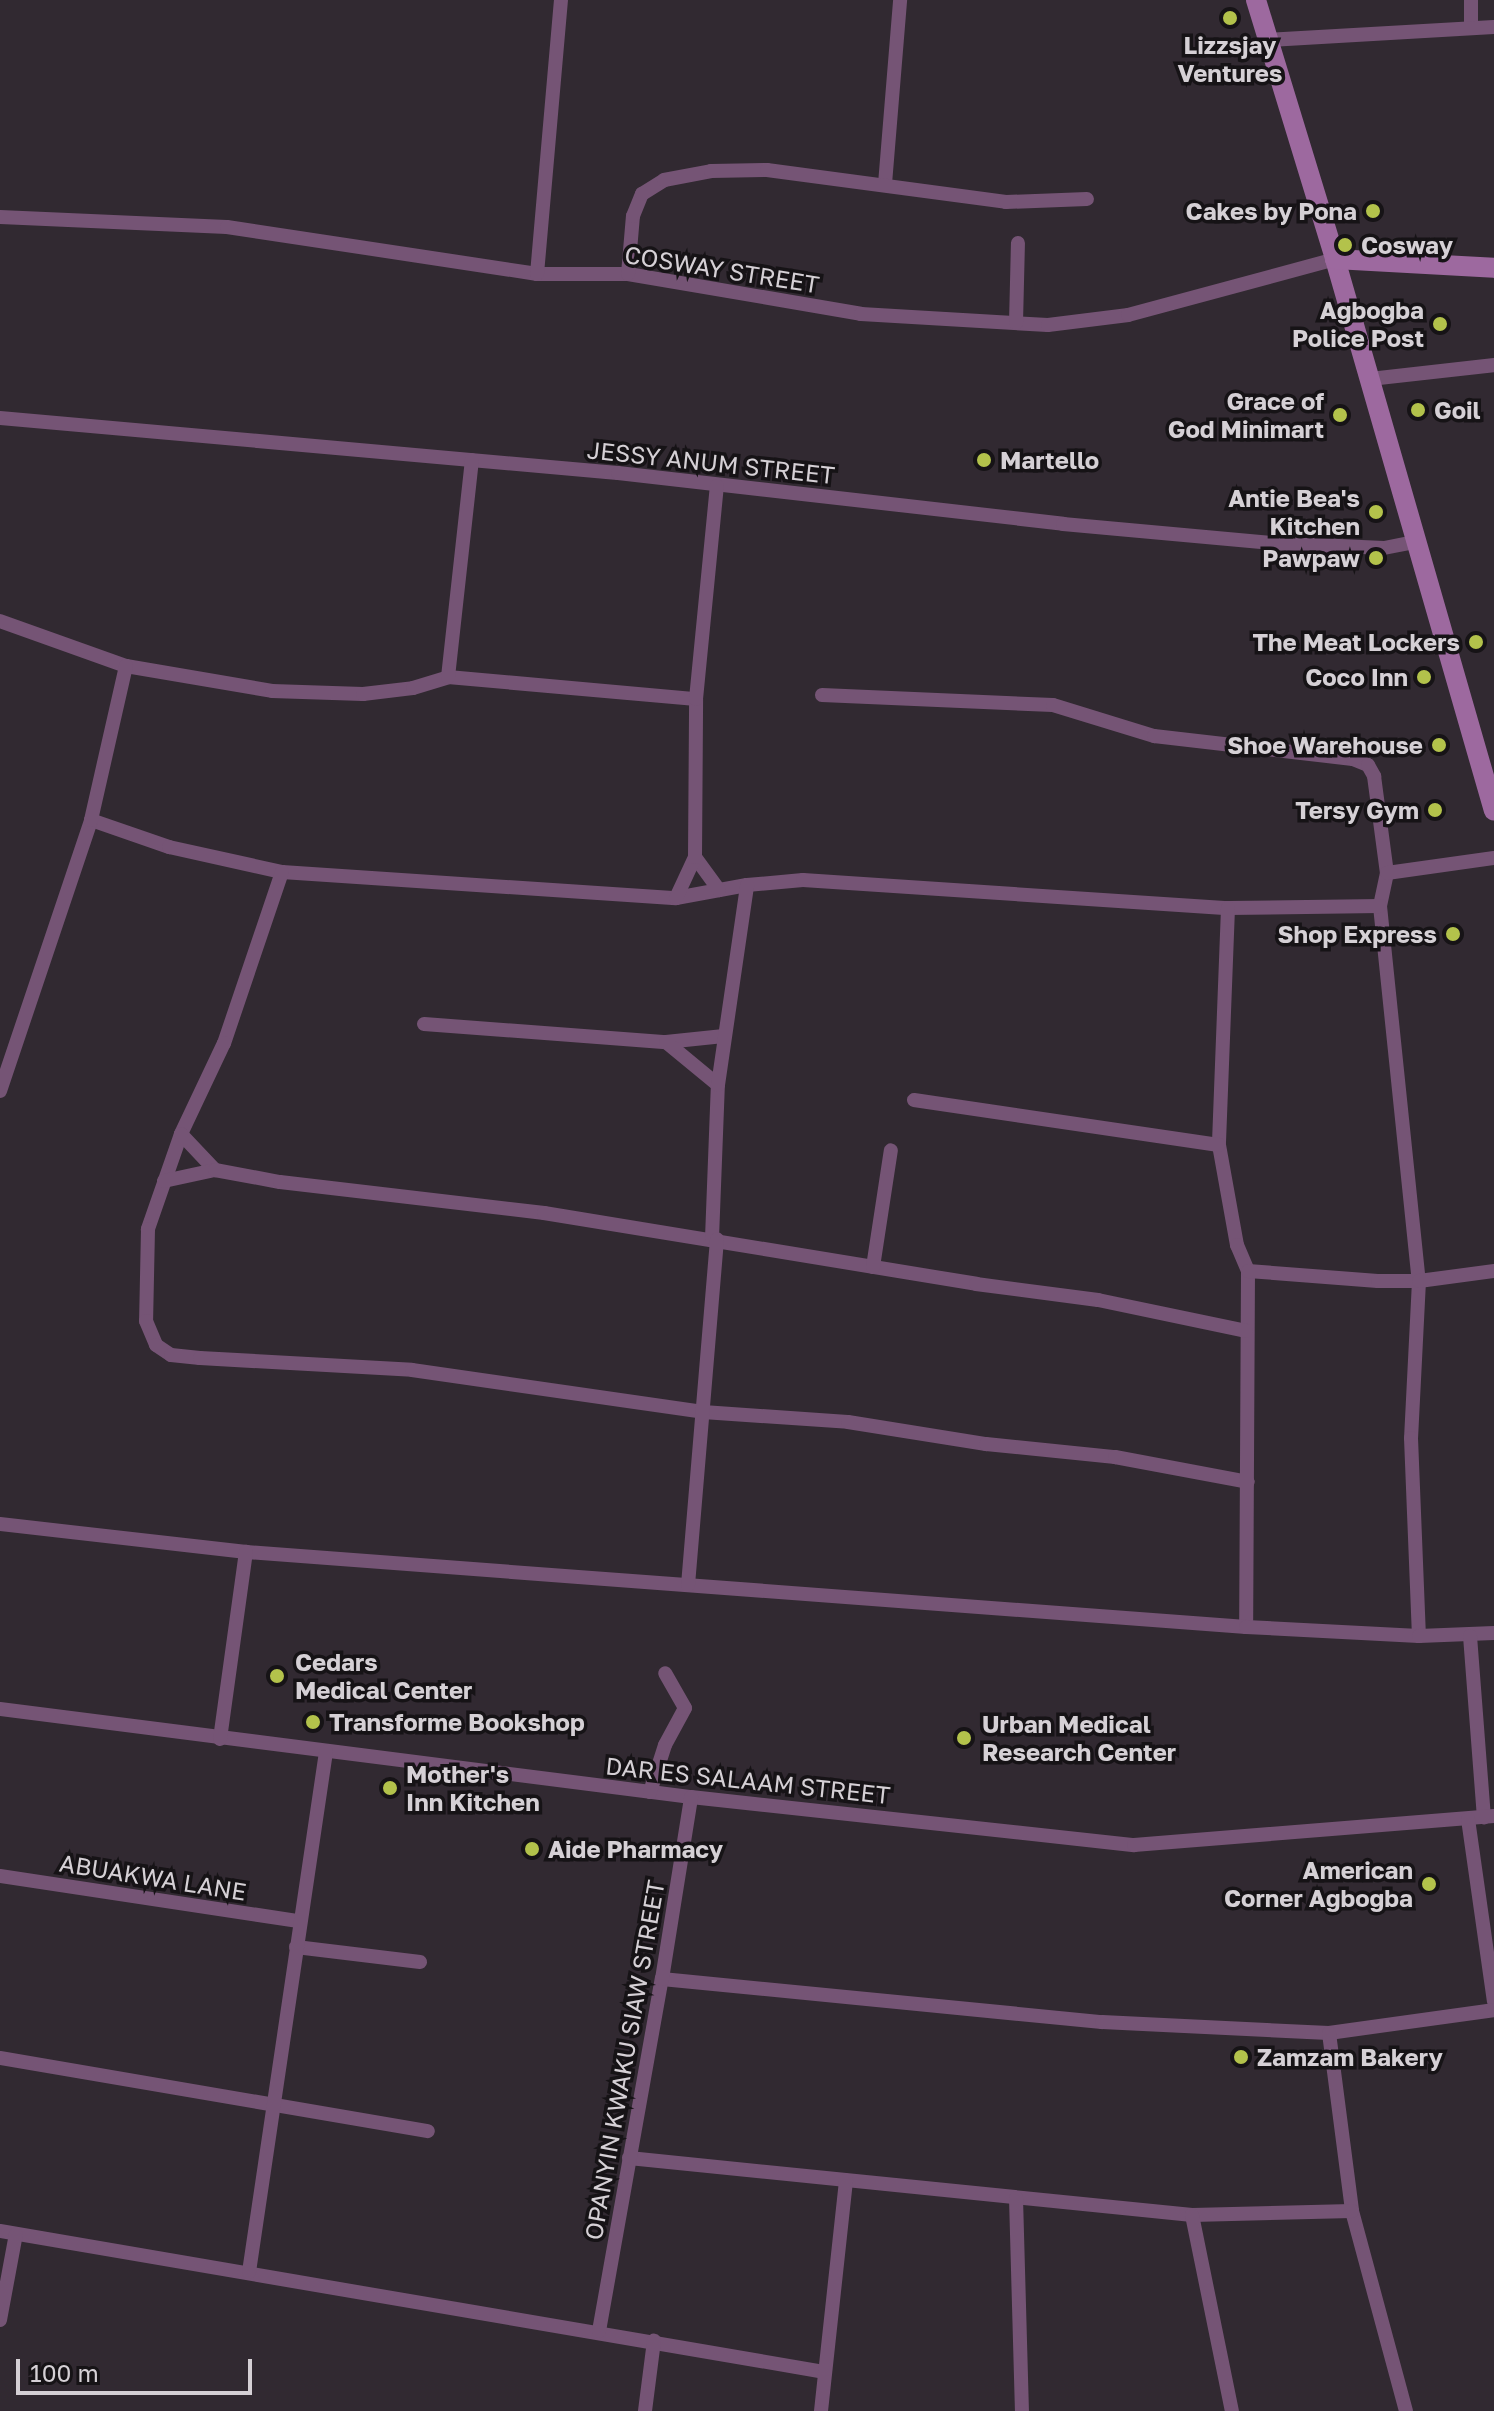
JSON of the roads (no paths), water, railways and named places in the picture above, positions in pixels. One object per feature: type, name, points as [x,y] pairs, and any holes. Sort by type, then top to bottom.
[{"type":"street","points":[[537,274],[561,0]]},
{"type":"street","points":[[885,184],[900,0]]},
{"type":"street","points":[[1256,0],[1335,259],[1494,811]]},
{"type":"street","points":[[1471,0],[1471,26]]},
{"type":"street","points":[[1268,40],[1494,27]]},
{"type":"street","points":[[628,274],[633,216],[642,194],[664,180],[711,171],[767,170],[1006,202],[1087,199]]},
{"type":"street","name":"COSWAY STREET","points":[[0,217],[227,227],[537,274],[628,274],[861,314],[1048,325],[1128,315],[1335,259]]},
{"type":"street","points":[[1016,323],[1018,243]]},
{"type":"street","points":[[1335,259],[1494,268]]},
{"type":"street","points":[[1370,379],[1494,365]]},
{"type":"street","name":"JESSY ANUM STREET","points":[[0,418],[472,460],[1272,543],[1384,548],[1416,542]]},
{"type":"street","points":[[448,677],[472,460]]},
{"type":"street","points":[[676,898],[695,857],[696,699],[717,486]]},
{"type":"street","points":[[0,621],[126,666],[287,691],[363,694],[413,688],[448,677],[696,699]]},
{"type":"street","points":[[0,1091],[91,820],[126,666]]},
{"type":"street","points":[[822,695],[1053,705],[1154,736],[1353,759],[1368,765],[1374,776],[1387,873],[1380,906],[1419,1281],[1411,1438],[1419,1636]]},
{"type":"street","points":[[91,820],[169,847],[282,872],[676,898],[747,885],[803,880],[888,883],[977,894],[1228,908],[1380,906]]},
{"type":"street","points":[[695,857],[719,890]]},
{"type":"street","points":[[1387,873],[1494,858]]},
{"type":"street","points":[[282,872],[224,1043],[181,1134],[148,1229],[146,1321],[156,1345],[171,1355],[412,1370],[703,1412],[848,1422],[986,1444],[1115,1457],[1248,1482]]},
{"type":"street","points":[[688,1585],[714,1239],[718,1085],[747,885]]},
{"type":"street","points":[[1228,908],[1219,1145],[1234,1234],[1248,1271],[1246,1627]]},
{"type":"street","points":[[424,1024],[666,1042],[724,1036]]},
{"type":"street","points":[[666,1042],[718,1085]]},
{"type":"street","points":[[914,1100],[1219,1145]]},
{"type":"street","points":[[181,1134],[215,1170]]},
{"type":"street","points":[[873,1267],[891,1150]]},
{"type":"street","points":[[164,1181],[215,1170],[280,1182],[544,1213],[1098,1300],[1246,1331]]},
{"type":"street","points":[[1248,1271],[1419,1281],[1494,1271]]},
{"type":"street","points":[[0,1524],[246,1552],[1246,1627],[1419,1636],[1494,1633]]},
{"type":"street","points":[[220,1739],[246,1552]]},
{"type":"street","points":[[1470,1636],[1489,1817]]},
{"type":"street","points":[[650,1792],[665,1745],[685,1708],[665,1673]]},
{"type":"street","name":"DAR ES SALAAM STREET","points":[[0,1709],[691,1797],[1134,1845],[1489,1817]]},
{"type":"street","points":[[249,2272],[326,1752]]},
{"type":"street","name":"OPANYIN KWAKU SIAW STREET","points":[[599,2331],[691,1797]]},
{"type":"street","points":[[1468,1819],[1494,2001]]},
{"type":"street","name":"ABUAKWA LANE","points":[[0,1876],[299,1921]]},
{"type":"street","points":[[296,1947],[420,1962]]},
{"type":"street","points":[[662,1979],[1102,2022],[1329,2033],[1494,2010]]},
{"type":"street","points":[[1329,2033],[1352,2211],[1406,2411]]},
{"type":"street","points":[[0,2058],[273,2107],[428,2131]]},
{"type":"street","points":[[629,2158],[1192,2215],[1352,2211]]},
{"type":"street","points":[[821,2411],[846,2180]]},
{"type":"street","points":[[1016,2198],[1022,2411]]},
{"type":"street","points":[[1192,2215],[1232,2411]]},
{"type":"street","points":[[0,2231],[825,2372]]},
{"type":"street","points":[[0,2320],[16,2234]]},
{"type":"street","points":[[645,2411],[654,2341]]},
{"type":"place","name":"Lizzsjay Ventures","points":[[1230,18]]},
{"type":"place","name":"Cakes by Pona","points":[[1373,211]]},
{"type":"place","name":"Cosway","points":[[1345,245]]},
{"type":"place","name":"Agbogba Police Post","points":[[1440,324]]},
{"type":"place","name":"Goil","points":[[1418,410]]},
{"type":"place","name":"Grace of God Minimart","points":[[1340,415]]},
{"type":"place","name":"Martello","points":[[984,460]]},
{"type":"place","name":"Antie Bea's Kitchen","points":[[1376,512]]},
{"type":"place","name":"Pawpaw","points":[[1376,558]]},
{"type":"place","name":"The Meat Lockers","points":[[1476,642]]},
{"type":"place","name":"Coco Inn","points":[[1424,677]]},
{"type":"place","name":"Shoe Warehouse","points":[[1439,745]]},
{"type":"place","name":"Tersy Gym","points":[[1435,810]]},
{"type":"place","name":"Shop Express","points":[[1453,934]]},
{"type":"place","name":"Cedars Medical Center","points":[[277,1676]]},
{"type":"place","name":"Transforme Bookshop","points":[[313,1722]]},
{"type":"place","name":"Urban Medical Research Center","points":[[964,1738]]},
{"type":"place","name":"Mother's Inn Kitchen","points":[[390,1788]]},
{"type":"place","name":"Aide Pharmacy","points":[[532,1849]]},
{"type":"place","name":"American Corner Agbogba","points":[[1429,1884]]},
{"type":"place","name":"Zamzam Bakery","points":[[1241,2057]]}]
